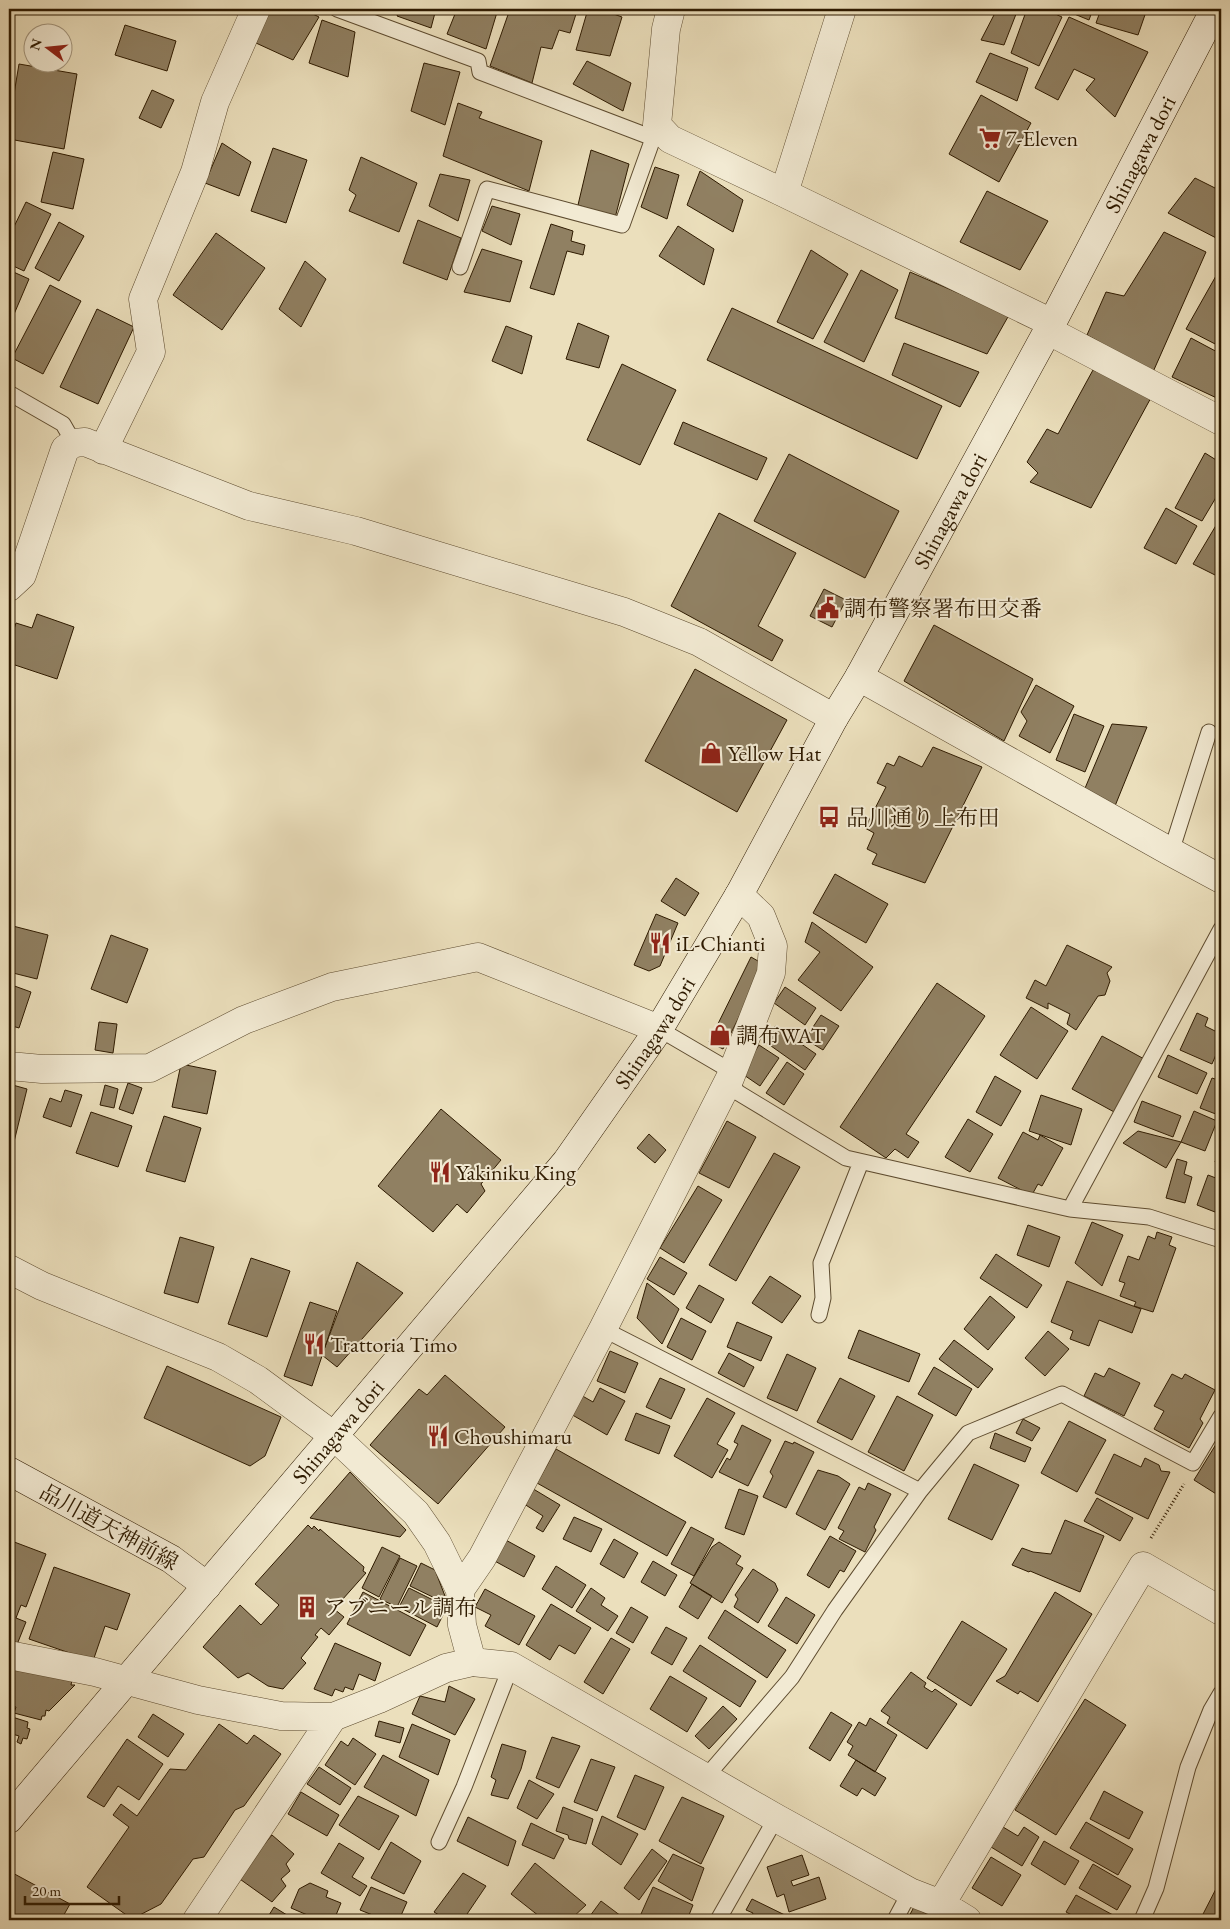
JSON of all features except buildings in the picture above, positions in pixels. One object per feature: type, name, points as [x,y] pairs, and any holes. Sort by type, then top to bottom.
[{"type":"street","points":[[103,450],[151,352],[143,299],[195,172],[215,102],[256,9]]},
{"type":"street","points":[[672,9],[666,29],[655,132],[784,193],[1049,327],[1221,421]]},
{"type":"street","points":[[784,193],[842,9]]},
{"type":"street","name":"Shinagawa dori","points":[[9,1820],[566,1162],[659,1029],[739,895],[834,718],[859,677],[1049,327],[1216,9]]},
{"type":"street","points":[[9,587],[22,575],[65,449],[74,443],[86,442],[249,506],[356,531],[624,612],[700,642],[834,718]]},
{"type":"street","points":[[859,677],[1221,879]]},
{"type":"street","points":[[460,1590],[482,1558],[603,1329],[730,1078],[771,973],[773,946],[761,916],[739,895]]},
{"type":"street","points":[[9,1066],[42,1069],[150,1068],[244,1020],[332,987],[478,957],[659,1029]]},
{"type":"street","points":[[9,1269],[42,1286],[218,1357],[258,1380],[334,1436],[416,1513],[437,1543],[460,1590],[462,1625],[472,1662]]},
{"type":"street","name":"品川道天神前線","points":[[9,1471],[171,1559],[207,1586]]},
{"type":"street","points":[[941,1904],[1143,1566],[1221,1611]]},
{"type":"street","points":[[9,1655],[127,1680],[198,1700],[281,1716],[333,1717],[379,1699],[446,1668],[472,1662],[511,1666],[776,1818],[910,1892],[941,1904],[967,1920]]},
{"type":"street","points":[[197,1920],[333,1717]]},
{"type":"lane","points":[[337,9],[478,61],[480,72],[655,132],[622,226],[487,189],[460,268]]},
{"type":"lane","points":[[9,393],[63,424],[74,443]]},
{"type":"lane","points":[[1171,852],[1209,732]]},
{"type":"lane","points":[[1070,1209],[1221,929]]},
{"type":"lane","points":[[659,1029],[724,1067],[737,1092],[846,1158],[1070,1209],[1149,1217],[1221,1240]]},
{"type":"lane","points":[[818,1315],[823,1298],[822,1263],[861,1162]]},
{"type":"lane","points":[[603,1329],[920,1491]]},
{"type":"lane","points":[[705,1778],[792,1678],[835,1610],[920,1491],[968,1434],[1062,1394],[1193,1463],[1221,1416]]},
{"type":"lane","points":[[439,1842],[464,1787],[511,1666]]},
{"type":"lane","points":[[1142,1920],[1156,1888],[1188,1767],[1211,1710],[1221,1693]]},
{"type":"lane","points":[[718,1920],[776,1818]]},
{"type":"lane","points":[[895,1920],[910,1892]]},
{"type":"path","points":[[1143,1566],[1142,1552],[1190,1476],[1193,1463]]},
{"type":"place","name":"7-Eleven","points":[[990,138]]},
{"type":"place","name":"調布警察署布田交番","points":[[828,608]]},
{"type":"place","name":"Yellow Hat","points":[[711,753]]},
{"type":"place","name":"品川通り上布田","points":[[829,817]]},
{"type":"place","name":"iL-Chianti","points":[[660,943]]},
{"type":"place","name":"調布WAT","points":[[720,1035]]},
{"type":"place","name":"Yakiniku King","points":[[440,1172]]},
{"type":"place","name":"Trattoria Timo","points":[[314,1344]]},
{"type":"place","name":"Choushimaru","points":[[438,1436]]},
{"type":"place","name":"アブニール調布","points":[[307,1607]]}]
